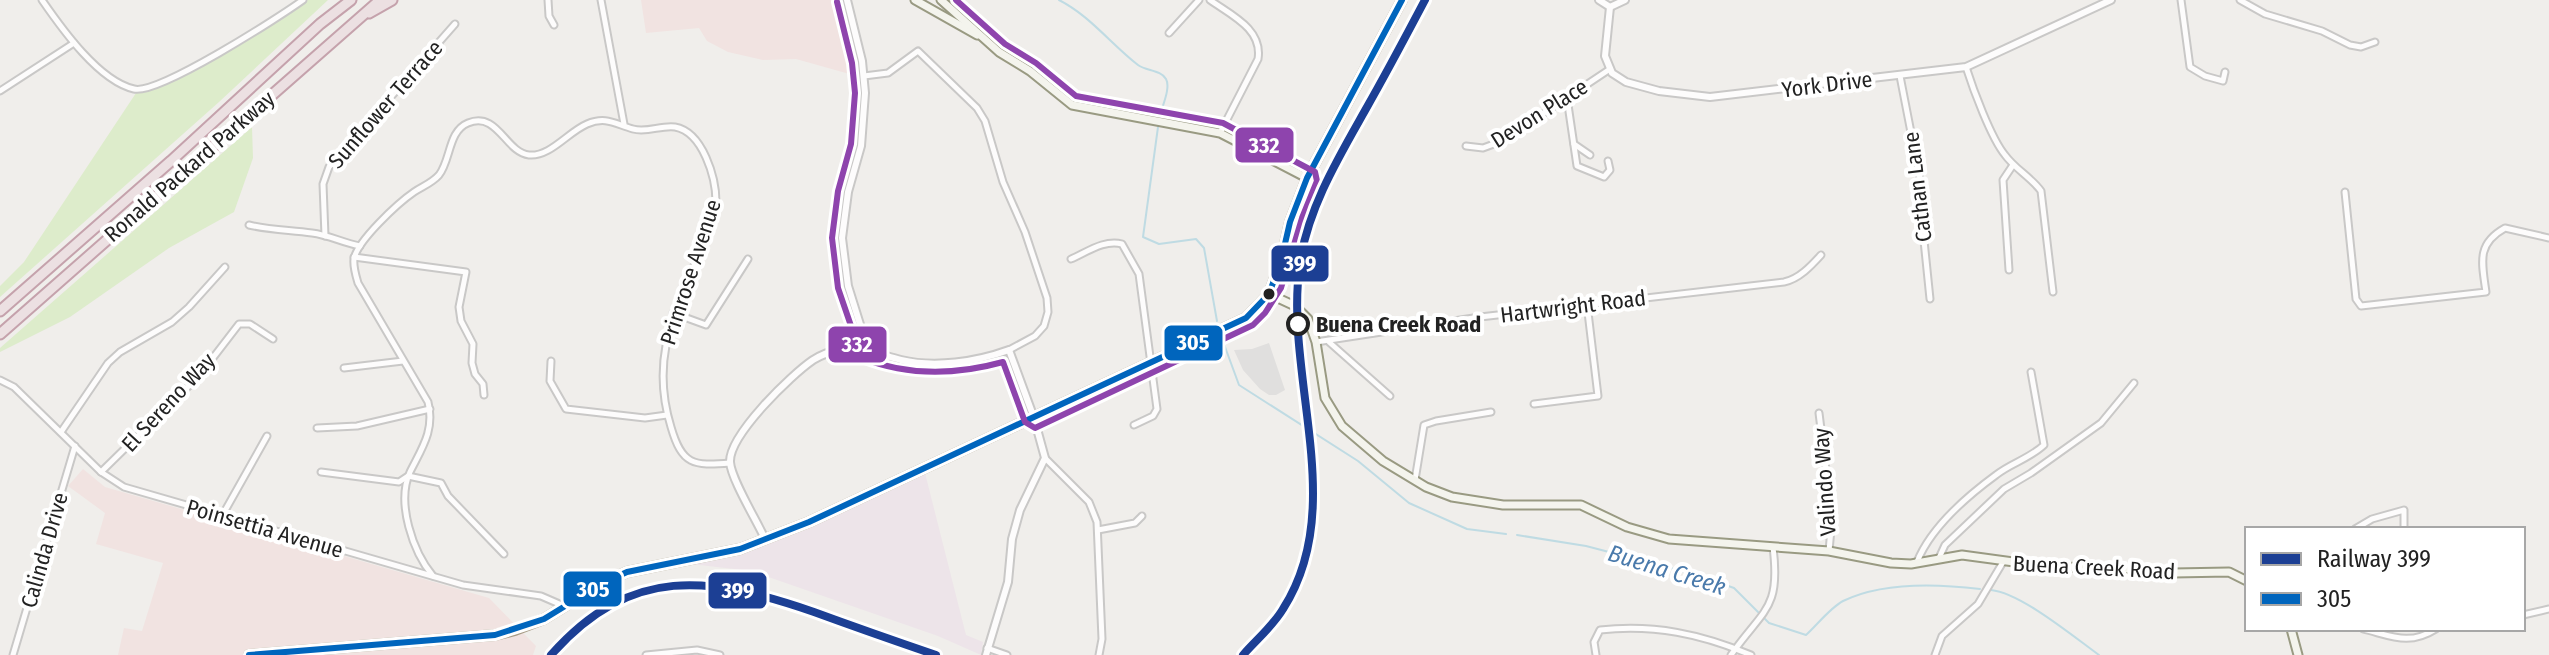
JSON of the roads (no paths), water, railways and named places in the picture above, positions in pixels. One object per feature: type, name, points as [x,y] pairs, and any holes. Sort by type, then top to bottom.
[{"type":"highway","points":[[320,24],[344,0]]},
{"type":"highway","name":"Ronald Packard Parkway","points":[[0,311],[171,161],[320,24],[351,0]]},
{"type":"highway","name":"Ronald Packard Parkway","points":[[0,334],[380,0]]},
{"type":"highway","points":[[363,16],[392,0]]},
{"type":"main road","points":[[915,0],[982,38],[1072,105],[1220,133],[1307,178]]},
{"type":"main road","points":[[941,0],[982,38]]},
{"type":"main road","points":[[249,655],[495,635],[515,630],[544,619],[627,572],[711,556],[809,522],[1246,318],[1269,294],[1290,222],[1307,178],[1402,0]]},
{"type":"main road","name":"Buena Creek Road","points":[[1269,294],[1301,311],[1309,322],[1316,342],[1322,389],[1327,405],[1337,420],[1383,461],[1415,481],[1452,497],[1522,506],[1581,505],[1627,527],[1669,539],[1829,551],[1891,563],[1962,555],[2051,567],[2173,573],[2229,572],[2245,580]]},
{"type":"main road","points":[[2292,631],[2298,655]]},
{"type":"street","points":[[42,0],[74,43],[122,85],[137,90],[157,86],[263,27],[303,0]]},
{"type":"street","points":[[548,0],[549,16],[554,25]]},
{"type":"street","points":[[601,0],[624,125]]},
{"type":"street","points":[[847,0],[864,76],[861,146],[848,192],[842,238],[848,286],[868,350]]},
{"type":"street","points":[[1169,33],[1199,0]]},
{"type":"street","points":[[1210,0],[1246,25],[1260,51],[1220,133]]},
{"type":"street","points":[[1599,0],[1610,7]]},
{"type":"street","points":[[1610,7],[1625,0]]},
{"type":"street","name":"York Drive","points":[[1610,69],[1626,82],[1697,97],[1966,67],[2111,0]]},
{"type":"street","points":[[2181,0],[2190,67],[2205,76],[2223,81],[2225,72]]},
{"type":"street","points":[[2240,0],[2265,14],[2322,31],[2350,45],[2361,47],[2375,42]]},
{"type":"street","points":[[1610,7],[1605,56],[1610,69]]},
{"type":"street","name":"Sunflower Terrace","points":[[325,236],[323,184],[329,167],[455,24]]},
{"type":"street","points":[[0,91],[74,43]]},
{"type":"street","points":[[765,539],[730,463],[733,446],[741,430],[802,369],[816,358],[843,349],[868,350],[914,362],[970,361],[1009,350],[1035,336],[1044,326],[1048,312],[1047,298],[1025,232],[1003,182],[985,121],[977,108],[918,51],[888,73],[864,76]]},
{"type":"street","points":[[1966,67],[2001,151],[2041,191],[2053,292]]},
{"type":"street","name":"Devon Place","points":[[1466,146],[1483,148],[1502,141],[1610,69]]},
{"type":"street","name":"Cathan Lane","points":[[1900,76],[1922,189],[1930,299]]},
{"type":"street","points":[[1567,98],[1578,167],[1604,177],[1610,170],[1608,161]]},
{"type":"street","name":"Primrose Avenue","points":[[360,246],[399,204],[436,179],[443,170],[456,135],[468,123],[493,125],[523,154],[531,155],[544,153],[585,124],[603,119],[634,130],[676,127],[688,132],[712,171],[716,185],[714,211],[673,313],[662,368],[667,415],[674,439],[686,459],[700,465],[730,463]]},
{"type":"street","points":[[1573,143],[1590,155]]},
{"type":"street","points":[[2009,270],[2003,180],[2013,165]]},
{"type":"street","points":[[2345,192],[2356,299],[2361,306],[2486,292],[2482,260],[2485,246],[2494,234],[2505,228],[2549,238]]},
{"type":"street","points":[[249,225],[325,236],[360,246],[354,257],[358,283],[420,386],[430,409],[428,438],[408,476],[406,497],[409,534],[433,576]]},
{"type":"street","points":[[1071,259],[1108,242],[1122,244],[1139,274],[1157,409],[1153,416],[1134,425]]},
{"type":"street","name":"Hartwright Road","points":[[1316,342],[1480,317],[1791,281],[1821,255]]},
{"type":"street","points":[[354,257],[466,272],[459,307],[461,321],[473,344],[472,363],[475,374],[483,384],[484,395]]},
{"type":"street","points":[[673,313],[706,325],[748,259]]},
{"type":"street","points":[[61,432],[108,363],[120,352],[172,322],[225,267]]},
{"type":"street","points":[[1534,404],[1598,396],[1587,304]]},
{"type":"street","name":"El Sereno Way","points":[[101,472],[199,376],[239,324],[250,324],[273,339]]},
{"type":"street","points":[[1329,342],[1390,396]]},
{"type":"street","points":[[1009,350],[1045,458],[1089,502],[1098,530],[1102,639],[1099,655]]},
{"type":"street","points":[[344,368],[403,361]]},
{"type":"street","points":[[551,361],[550,381],[566,409],[645,418],[667,415]]},
{"type":"street","points":[[1917,562],[1927,541],[1951,515],[1997,474],[2031,456],[2044,445],[2031,372]]},
{"type":"street","name":"Poinsettia Avenue","points":[[0,380],[14,387],[101,472],[124,487],[433,576],[498,592],[541,596],[564,606]]},
{"type":"street","points":[[1939,558],[1945,545],[2004,489],[2101,423],[2134,383]]},
{"type":"street","points":[[317,428],[357,426],[430,409]]},
{"type":"street","points":[[1415,481],[1424,425],[1491,412]]},
{"type":"street","name":"Valindo Way","points":[[1819,413],[1832,518],[1829,551]]},
{"type":"street","points":[[222,516],[267,436]]},
{"type":"street","name":"Calinda Drive","points":[[13,655],[75,446]]},
{"type":"street","points":[[1007,655],[987,652],[1008,582],[1012,539],[1020,510],[1045,458]]},
{"type":"street","points":[[321,472],[399,482],[408,476],[441,483],[448,496],[504,554]]},
{"type":"street","points":[[2358,527],[2372,519],[2404,510],[2404,527]]},
{"type":"street","points":[[1098,530],[1135,523],[1142,516]]},
{"type":"street","points":[[1731,655],[1765,613],[1775,588],[1777,574],[1773,546]]},
{"type":"street","points":[[1935,655],[1942,636],[1978,604],[2003,562]]},
{"type":"street","points":[[2525,615],[2549,609]]},
{"type":"street","points":[[1596,655],[1594,642],[1600,630],[1632,626],[1657,628],[1751,655]]},
{"type":"street","points":[[2391,632],[2420,639],[2433,631]]},
{"type":"street","points":[[646,655],[697,650],[720,655]]},
{"type":"waterway","name":"Buena Creek","points":[[1059,0],[1090,22],[1138,65],[1164,76],[1167,87],[1160,116]]},
{"type":"waterway","name":"Buena Creek","points":[[1158,127],[1143,237],[1159,244],[1196,239],[1204,248],[1217,321]]},
{"type":"waterway","name":"Buena Creek","points":[[1221,336],[1239,385],[1358,461],[1409,503],[1467,529],[1506,534]]},
{"type":"waterway","name":"Buena Creek","points":[[1517,535],[1586,546],[1697,575],[1734,588],[1769,623],[1806,635],[1838,604],[1875,590],[1929,586],[1980,589]]},
{"type":"waterway","name":"Buena Creek","points":[[1991,590],[2032,607],[2099,655]]},
{"type":"rail line","name":"399","points":[[1243,655],[1283,609],[1302,569],[1311,527],[1313,484],[1297,306],[1304,242],[1326,182],[1425,0]]},
{"type":"rail line","name":"399","points":[[551,655],[581,626],[612,605],[642,592],[674,586],[706,586],[776,600],[936,655]]},
{"type":"place","name":"Buena Creek Road","points":[[1298,324]]}]
